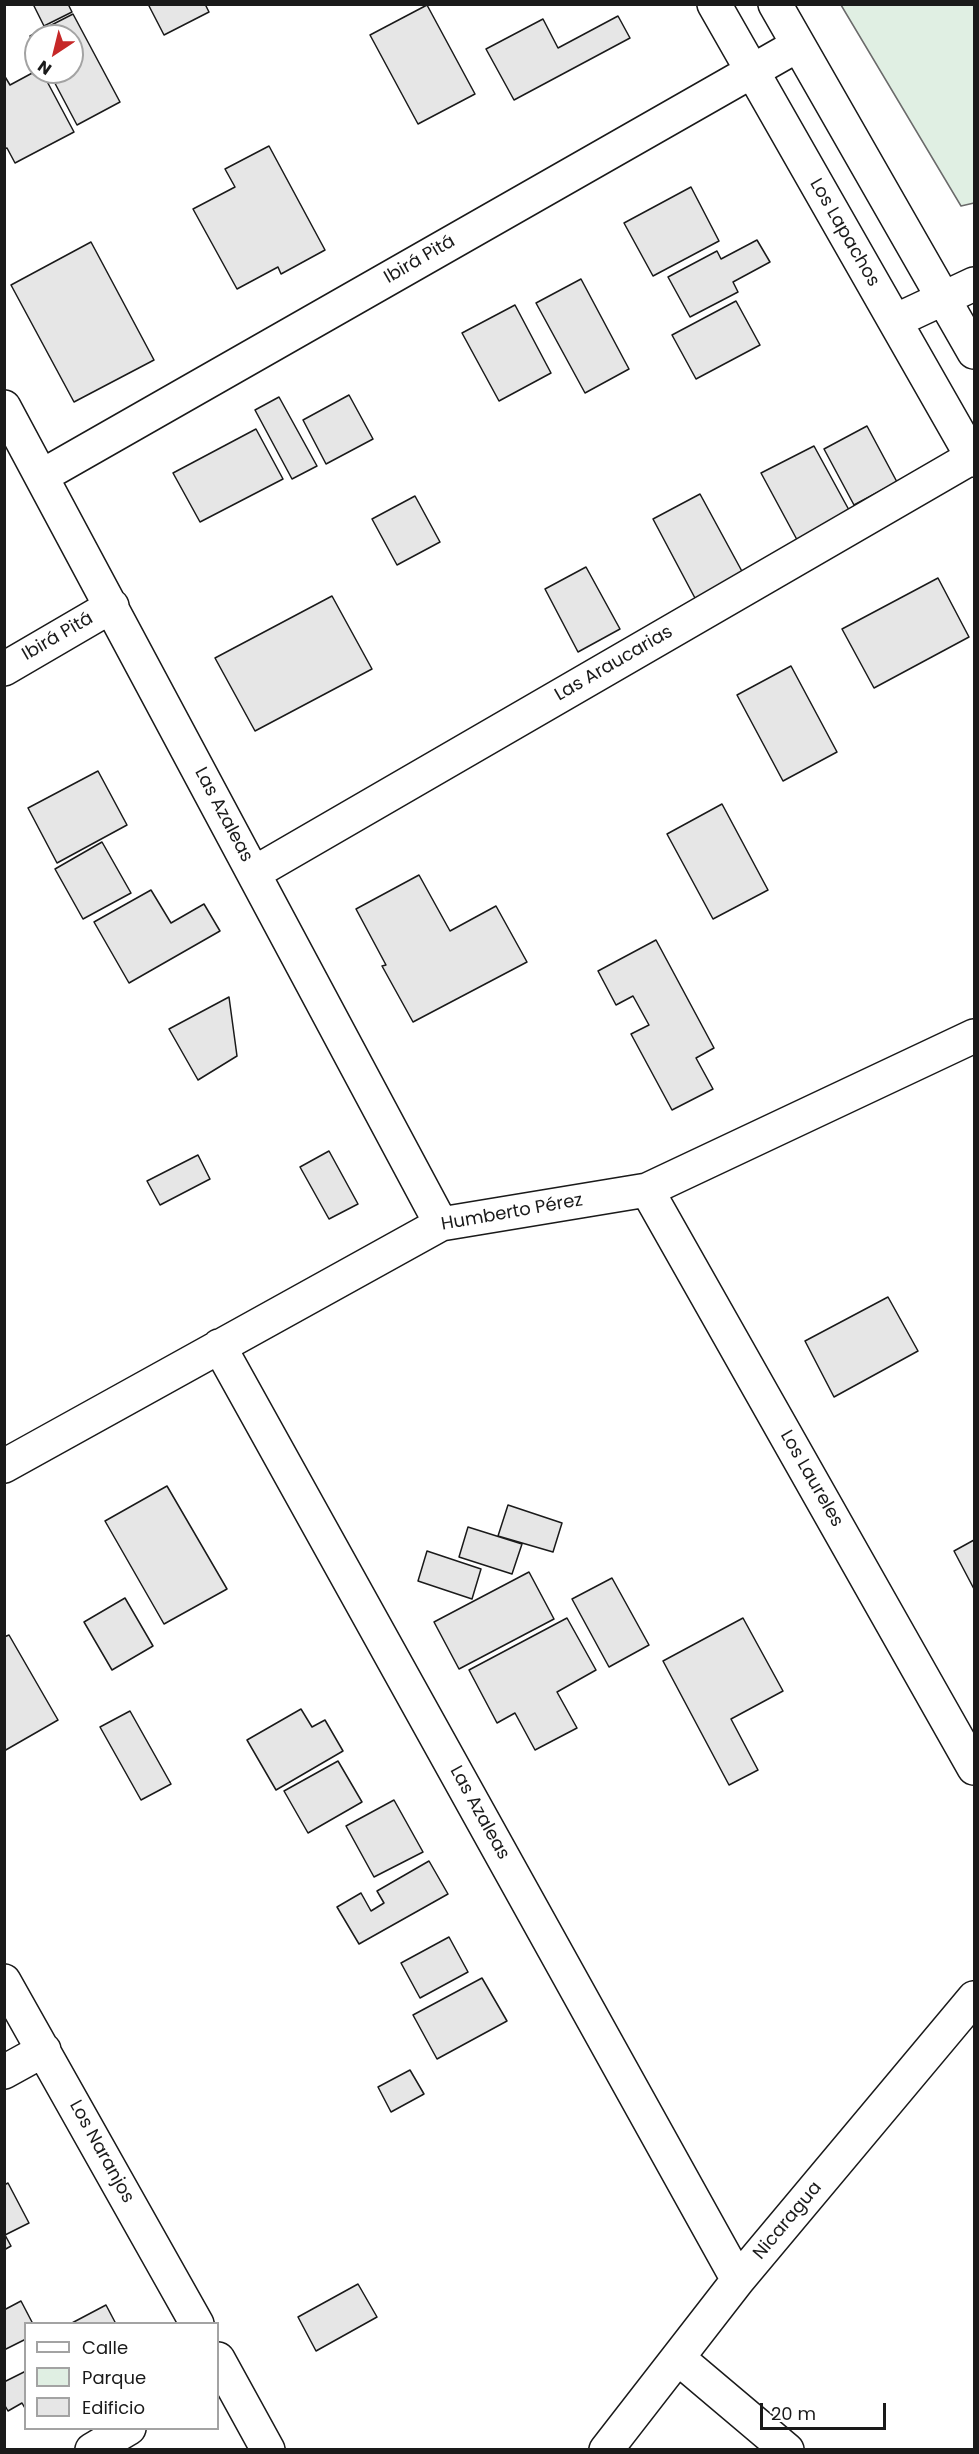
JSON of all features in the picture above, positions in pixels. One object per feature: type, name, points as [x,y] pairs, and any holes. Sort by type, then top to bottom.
[{"type":"street","name":"Los Lapachos","points":[[714,4],[974,458]]},
{"type":"street","points":[[775,4],[975,352]]},
{"type":"street","name":"Ibirá Pitá","points":[[42,476],[798,45]]},
{"type":"street","points":[[895,321],[975,284]]},
{"type":"street","name":"Las Azaleas","points":[[4,407],[441,1224]]},
{"type":"street","name":"Las Araucarias","points":[[254,873],[974,458]]},
{"type":"street","name":"Ibirá Pitá","points":[[4,669],[112,606]]},
{"type":"street","name":"Humberto Pérez","points":[[4,1466],[441,1224],[647,1190],[975,1036]]},
{"type":"street","name":"Los Laureles","points":[[647,1190],[975,1768]]},
{"type":"street","name":"Las Azaleas","points":[[219,1346],[738,2280]]},
{"type":"street","name":"Los Naranjos","points":[[4,1980],[196,2322]]},
{"type":"street","name":"Nicaragua","points":[[606,2450],[738,2280],[975,1998]]},
{"type":"street","points":[[4,2072],[44,2050]]},
{"type":"street","points":[[678,2358],[787,2450]]},
{"type":"street","points":[[220,2371],[268,2450]]},
{"type":"street","points":[[92,2450],[126,2430]]},
{"type":"green space","points":[[841,5],[974,5],[974,203],[961,206]]},
{"type":"building","points":[[33,4],[68,4],[72,12],[48,24],[43,24]]},
{"type":"building","points":[[148,4],[205,4],[209,12],[164,35]]},
{"type":"building","points":[[427,5],[475,94],[418,124],[370,35]]},
{"type":"building","points":[[73,14],[78,24],[53,24]]},
{"type":"building","points":[[618,16],[630,38],[514,100],[486,49],[543,19],[558,48]]},
{"type":"building","points":[[84,35],[120,102],[77,125],[55,84],[84,84]]},
{"type":"building","points":[[4,75],[10,85],[24,77],[24,84],[48,84],[74,132],[15,163],[7,148],[4,149]]},
{"type":"building","points":[[269,146],[325,250],[281,274],[278,267],[237,289],[193,209],[235,187],[225,169]]},
{"type":"building","points":[[691,187],[719,241],[653,276],[624,223]]},
{"type":"building","points":[[757,240],[770,262],[733,282],[738,292],[690,317],[668,277],[717,251],[721,259]]},
{"type":"building","points":[[91,242],[154,360],[74,402],[11,285]]},
{"type":"building","points":[[581,279],[629,369],[585,393],[536,303]]},
{"type":"building","points":[[736,301],[760,345],[696,379],[672,335]]},
{"type":"building","points":[[515,305],[551,373],[499,401],[462,333]]},
{"type":"building","points":[[349,395],[373,439],[326,464],[303,420]]},
{"type":"building","points":[[279,397],[317,466],[292,479],[255,410]]},
{"type":"building","points":[[867,426],[897,482],[854,505],[824,449]]},
{"type":"building","points":[[256,429],[283,479],[200,522],[173,473]]},
{"type":"building","points":[[814,446],[855,521],[802,549],[761,473]]},
{"type":"building","points":[[700,494],[744,575],[696,600],[653,519]]},
{"type":"building","points":[[415,496],[440,542],[397,565],[372,519]]},
{"type":"building","points":[[586,567],[620,629],[578,652],[545,589]]},
{"type":"building","points":[[938,578],[969,637],[874,688],[842,629]]},
{"type":"building","points":[[332,596],[372,669],[255,731],[215,658]]},
{"type":"building","points":[[791,666],[837,752],[783,781],[737,695]]},
{"type":"building","points":[[98,771],[127,825],[57,863],[28,808]]},
{"type":"building","points":[[722,804],[768,890],[713,919],[667,834]]},
{"type":"building","points":[[102,842],[131,893],[83,919],[55,869]]},
{"type":"building","points":[[419,875],[450,931],[496,906],[527,962],[413,1022],[382,966],[386,965],[356,909]]},
{"type":"building","points":[[151,890],[171,923],[204,904],[220,931],[129,983],[94,922]]},
{"type":"building","points":[[656,940],[714,1048],[696,1058],[713,1089],[672,1110],[631,1034],[649,1025],[633,996],[616,1005],[598,971]]},
{"type":"building","points":[[229,997],[237,1056],[198,1080],[169,1029]]},
{"type":"building","points":[[329,1151],[358,1204],[329,1219],[300,1167]]},
{"type":"building","points":[[198,1155],[210,1179],[160,1205],[147,1181]]},
{"type":"building","points":[[888,1297],[918,1351],[834,1397],[805,1341]]},
{"type":"building","points":[[167,1486],[227,1589],[164,1624],[105,1521]]},
{"type":"building","points":[[508,1505],[562,1523],[553,1552],[498,1536]]},
{"type":"building","points":[[468,1527],[522,1544],[512,1574],[459,1557]]},
{"type":"building","points":[[974,1540],[974,1589],[954,1551]]},
{"type":"building","points":[[427,1551],[481,1569],[472,1599],[418,1581]]},
{"type":"building","points":[[529,1572],[554,1619],[459,1669],[434,1622]]},
{"type":"building","points":[[612,1578],[649,1645],[609,1667],[572,1599]]},
{"type":"building","points":[[125,1598],[153,1646],[112,1670],[84,1622]]},
{"type":"building","points":[[567,1618],[596,1670],[557,1692],[577,1728],[535,1750],[515,1713],[497,1723],[469,1670]]},
{"type":"building","points":[[743,1618],[783,1691],[731,1719],[758,1770],[729,1785],[663,1661]]},
{"type":"building","points":[[9,1635],[58,1720],[4,1751],[4,1637]]},
{"type":"building","points":[[301,1709],[312,1727],[325,1720],[343,1751],[276,1790],[247,1740]]},
{"type":"building","points":[[130,1711],[171,1784],[141,1800],[100,1727]]},
{"type":"building","points":[[338,1761],[362,1802],[308,1833],[284,1791]]},
{"type":"building","points":[[394,1800],[423,1852],[374,1877],[346,1826]]},
{"type":"building","points":[[429,1861],[448,1894],[359,1944],[337,1907],[361,1893],[371,1911],[384,1903],[377,1891]]},
{"type":"building","points":[[449,1937],[468,1972],[420,1998],[401,1963]]},
{"type":"building","points":[[482,1978],[507,2021],[437,2059],[413,2015]]},
{"type":"building","points":[[410,2070],[424,2094],[391,2112],[378,2087]]},
{"type":"building","points":[[8,2183],[29,2223],[5,2235],[11,2246],[4,2250],[4,2185]]},
{"type":"building","points":[[358,2284],[377,2317],[316,2351],[298,2317]]},
{"type":"building","points":[[21,2301],[32,2322],[24,2322],[24,2340],[4,2350],[4,2310]]},
{"type":"building","points":[[106,2305],[115,2322],[74,2322]]},
{"type":"building","points":[[24,2372],[24,2406],[22,2403],[8,2411],[4,2404],[4,2382]]}]
